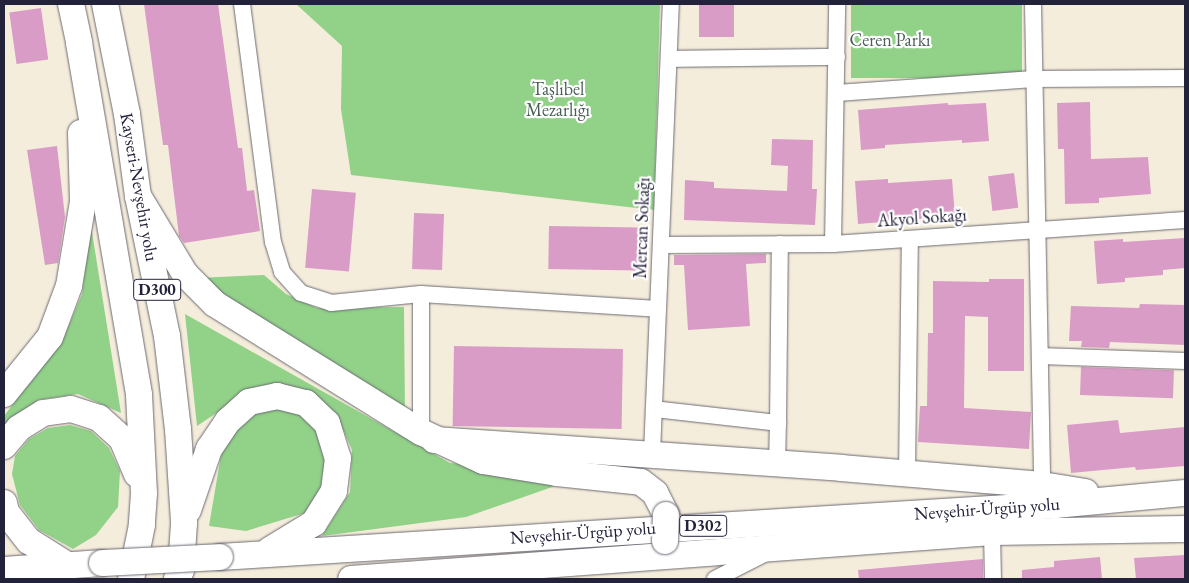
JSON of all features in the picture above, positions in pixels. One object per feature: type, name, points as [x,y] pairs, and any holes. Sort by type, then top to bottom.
[{"type":"highway","name":"Kayseri-Nevşehir yolu","points":[[71,4],[139,395],[144,493],[142,525],[131,579]]},
{"type":"highway","name":"Kayseri-Nevşehir yolu","points":[[105,4],[127,114],[138,196],[167,336],[178,429],[184,523],[181,570],[177,579]]},
{"type":"highway","points":[[4,394],[50,337],[69,286],[83,201],[79,42]]},
{"type":"highway","points":[[138,196],[185,274],[215,304],[428,436],[483,461],[557,473],[641,482],[655,493],[666,515],[658,549]]},
{"type":"highway","points":[[184,523],[209,449],[228,421],[249,402],[277,396],[306,403],[327,423],[338,458],[334,491],[314,523],[292,538],[263,553]]},
{"type":"highway","points":[[4,446],[19,428],[43,413],[72,410],[99,418],[122,439],[144,493]]},
{"type":"highway","points":[[428,436],[557,449],[652,453],[1042,486],[1125,498]]},
{"type":"highway","name":"Nevşehir-Ürgüp yolu","points":[[4,570],[1055,505],[1185,493]]},
{"type":"highway","points":[[4,503],[6,512],[29,541],[67,565]]},
{"type":"highway","name":"Nevşehir-Ürgüp yolu","points":[[351,579],[470,572],[658,549],[775,548],[992,532],[1185,529]]},
{"type":"highway","points":[[440,579],[470,572]]},
{"type":"street","points":[[242,4],[273,242],[282,272],[301,293],[331,303],[420,294],[658,308]]},
{"type":"street","name":"Mercan Sokağı","points":[[652,453],[671,4]]},
{"type":"street","points":[[833,244],[837,4]]},
{"type":"street","points":[[1033,4],[1042,486]]},
{"type":"street","points":[[669,59],[837,58]]},
{"type":"street","points":[[837,93],[1034,79],[1185,78]]},
{"type":"street","name":"Akyol Sokağı","points":[[661,245],[833,244],[1185,220]]},
{"type":"street","points":[[907,474],[910,239]]},
{"type":"street","points":[[777,463],[780,244]]},
{"type":"street","points":[[420,294],[428,436]]},
{"type":"street","points":[[1040,356],[1185,361]]},
{"type":"street","points":[[654,409],[778,423]]},
{"type":"street","points":[[992,532],[993,579]]},
{"type":"street","points":[[715,579],[775,548]]},
{"type":"green space","name":"Taşlıbel Mezarlığı","points":[[296,4],[660,4],[654,210],[351,175],[341,109],[342,46]]},
{"type":"green space","name":"Ceren Parkı","points":[[851,4],[1022,4],[1022,78],[851,78]]},
{"type":"green space","points":[[91,226],[121,413],[78,394],[38,400],[4,428],[4,416],[64,337],[82,294]]},
{"type":"green space","points":[[264,275],[286,294],[317,308],[404,307],[405,415],[198,278]]},
{"type":"green space","points":[[185,314],[450,463],[555,472],[558,485],[466,517],[322,536],[350,492],[352,450],[338,418],[316,399],[221,410],[197,426]]},
{"type":"green space","points":[[277,409],[300,414],[316,430],[325,460],[322,487],[305,513],[246,531],[209,526],[221,455],[238,429],[255,414]]},
{"type":"green space","points":[[70,425],[91,431],[109,448],[120,471],[118,507],[96,535],[73,549],[39,530],[20,505],[12,474],[15,456],[29,439],[48,428]]},
{"type":"building","points":[[144,4],[218,4],[238,148],[242,148],[247,191],[254,190],[260,231],[184,243],[179,236],[168,145],[163,145]]},
{"type":"building","points":[[699,4],[734,4],[734,37],[699,37]]},
{"type":"building","points":[[41,8],[48,59],[17,64],[9,12]]},
{"type":"building","points":[[1090,102],[1091,159],[1148,157],[1151,194],[1099,198],[1099,203],[1065,204],[1064,149],[1058,149],[1057,103]]},
{"type":"building","points":[[948,103],[948,105],[986,103],[989,141],[962,143],[962,140],[885,145],[885,148],[861,150],[858,110]]},
{"type":"building","points":[[772,139],[813,140],[812,189],[817,189],[815,225],[684,220],[685,180],[714,182],[714,188],[787,191],[788,166],[771,165]]},
{"type":"building","points":[[57,146],[65,217],[58,263],[45,265],[27,150]]},
{"type":"building","points":[[1014,173],[1018,208],[992,211],[988,176]]},
{"type":"building","points":[[888,179],[888,183],[952,179],[955,216],[858,224],[855,181]]},
{"type":"building","points":[[312,189],[356,193],[349,272],[305,268]]},
{"type":"building","points":[[414,213],[444,214],[442,270],[412,269]]},
{"type":"building","points":[[549,226],[638,228],[637,271],[548,269]]},
{"type":"building","points":[[1185,238],[1185,268],[1163,270],[1163,275],[1125,278],[1125,282],[1097,284],[1094,241],[1123,239],[1123,242]]},
{"type":"building","points":[[766,254],[766,263],[746,264],[750,326],[688,330],[684,265],[674,265],[674,255]]},
{"type":"building","points":[[989,279],[1024,279],[1024,371],[988,371],[988,317],[965,316],[964,408],[1031,412],[1029,449],[918,442],[920,406],[927,406],[928,333],[933,333],[933,281],[989,282]]},
{"type":"building","points":[[1140,304],[1185,305],[1185,345],[1110,342],[1109,348],[1081,347],[1082,341],[1069,341],[1071,306],[1139,308]]},
{"type":"building","points":[[454,346],[623,349],[622,429],[453,426]]},
{"type":"building","points":[[1081,367],[1174,370],[1173,398],[1080,395]]},
{"type":"building","points":[[1118,420],[1120,433],[1185,427],[1185,466],[1136,470],[1135,467],[1071,473],[1067,425]]},
{"type":"building","points":[[1185,555],[1185,579],[1136,579],[1134,558]]},
{"type":"building","points":[[1100,557],[1102,579],[1022,579],[1022,570],[1054,567],[1054,561]]},
{"type":"building","points":[[983,559],[983,579],[859,579],[858,570]]}]
